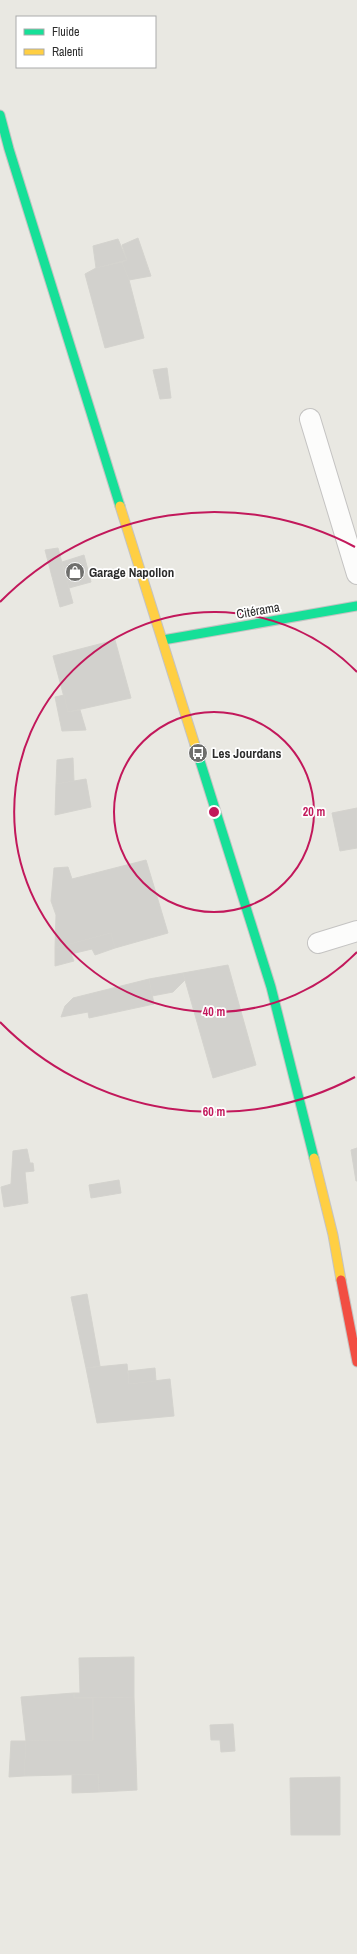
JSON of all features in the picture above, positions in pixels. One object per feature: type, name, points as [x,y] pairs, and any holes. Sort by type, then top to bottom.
[{"type":"main road","points":[[0,115],[9,149],[271,987],[333,1235],[357,1362]]},
{"type":"main road","name":"Citérama","points":[[163,640],[357,606]]},
{"type":"lane","points":[[310,419],[357,574]]},
{"type":"lane","points":[[318,943],[357,931]]},
{"type":"building","points":[[138,238],[151,276],[129,280],[122,262],[127,260],[122,245]]},
{"type":"building","points":[[118,239],[127,260],[96,268],[93,246]]},
{"type":"building","points":[[122,262],[129,280],[144,338],[105,348],[85,274],[96,268]]},
{"type":"building","points":[[167,368],[171,398],[160,399],[153,370]]},
{"type":"building","points":[[58,548],[73,603],[60,607],[45,550]]},
{"type":"building","points":[[84,555],[91,582],[69,588],[62,562]]},
{"type":"building","points":[[115,640],[131,698],[68,712],[53,656]]},
{"type":"building","points":[[64,695],[68,712],[80,710],[86,730],[62,731],[55,697]]},
{"type":"building","points":[[73,758],[74,781],[56,784],[57,760]]},
{"type":"building","points":[[86,779],[91,807],[55,815],[56,784]]},
{"type":"building","points":[[357,808],[357,848],[340,851],[332,813]]},
{"type":"building","points":[[146,860],[168,933],[115,948],[111,933],[55,948],[56,915],[51,901],[54,868],[68,867],[72,879]]},
{"type":"building","points":[[111,933],[115,948],[95,955],[92,949],[71,954],[74,961],[55,966],[55,948]]},
{"type":"building","points":[[228,965],[256,1065],[213,1078],[183,973]]},
{"type":"building","points":[[183,973],[185,980],[173,992],[152,996],[149,979]]},
{"type":"building","points":[[149,979],[154,1004],[89,1018],[88,1012],[61,1017],[65,1006],[73,998]]},
{"type":"building","points":[[357,1148],[357,1181],[356,1181],[351,1150]]},
{"type":"building","points":[[27,1149],[30,1163],[33,1163],[34,1171],[25,1172],[28,1203],[4,1207],[1,1187],[11,1184],[13,1151]]},
{"type":"building","points":[[119,1180],[121,1193],[91,1198],[89,1185]]},
{"type":"building","points":[[87,1294],[100,1366],[86,1368],[71,1297]]},
{"type":"building","points":[[127,1364],[129,1384],[170,1379],[174,1416],[97,1423],[86,1368]]},
{"type":"building","points":[[155,1368],[156,1381],[129,1384],[128,1371]]},
{"type":"building","points":[[134,1657],[134,1697],[74,1698],[74,1693],[80,1693],[79,1658]]},
{"type":"building","points":[[74,1693],[74,1698],[93,1698],[93,1740],[26,1741],[21,1697]]},
{"type":"building","points":[[134,1697],[137,1790],[99,1792],[98,1774],[24,1776],[26,1741],[93,1740],[93,1698]]},
{"type":"building","points":[[233,1724],[235,1751],[221,1752],[220,1740],[211,1740],[210,1725]]},
{"type":"building","points":[[11,1741],[26,1741],[24,1776],[9,1777]]},
{"type":"building","points":[[98,1774],[99,1792],[72,1793],[72,1775]]},
{"type":"building","points":[[340,1777],[340,1835],[291,1835],[290,1778]]},
{"type":"traffic: fast","points":[[0,115],[9,149],[120,506]]},
{"type":"traffic: fast","points":[[163,640],[357,606]]},
{"type":"traffic: fast","points":[[195,745],[271,987],[314,1158]]},
{"type":"traffic: slow","points":[[120,506],[195,745]]},
{"type":"traffic: slow","points":[[314,1158],[333,1235],[341,1280]]},
{"type":"traffic: jam","points":[[341,1280],[357,1362]]},
{"type":"place","name":"Garage Napollon","points":[[75,572]]},
{"type":"place","name":"Les Jourdans","points":[[198,753]]}]
